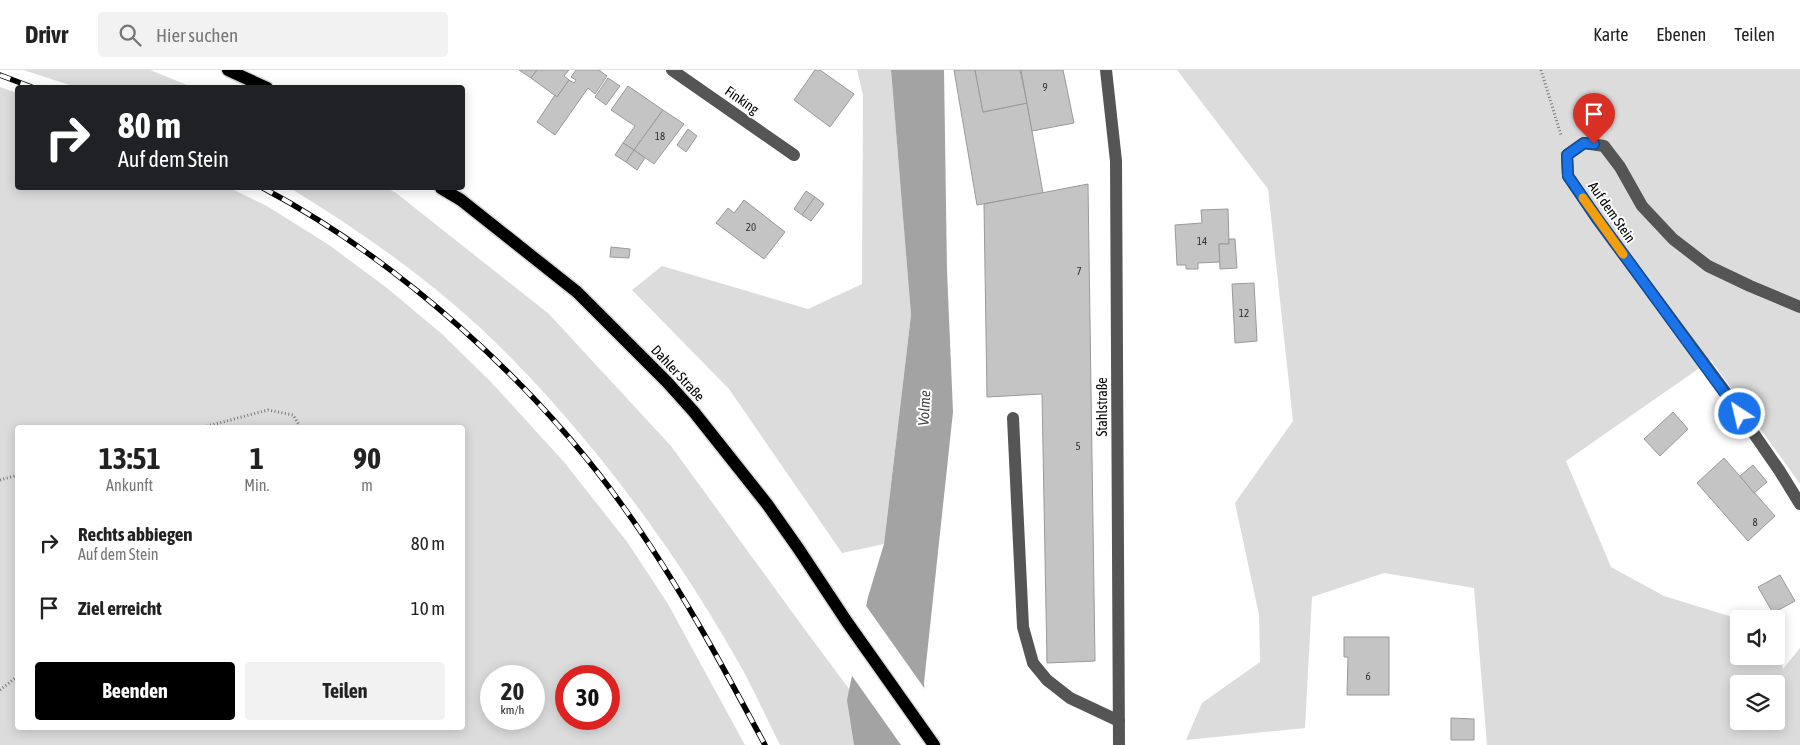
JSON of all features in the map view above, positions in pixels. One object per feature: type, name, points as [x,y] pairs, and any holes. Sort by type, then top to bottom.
[{"type":"main road","points":[[228,70],[260,85]]},
{"type":"main road","name":"Dahler Straße","points":[[444,190],[461,200],[577,292],[667,382],[719,442],[766,504],[934,745]]},
{"type":"street","name":"Finking","points":[[672,70],[794,154]]},
{"type":"street","name":"Stahlstraße","points":[[1106,70],[1116,161],[1119,745]]},
{"type":"street","name":"Auf dem Stein","points":[[1800,307],[1708,266],[1673,239],[1642,206],[1620,167],[1604,146],[1584,143],[1567,155],[1568,176],[1721,386],[1800,504]]},
{"type":"street","points":[[1013,418],[1023,627],[1033,663],[1047,680],[1070,698],[1119,721]]},
{"type":"path","points":[[1541,70],[1567,155]]},
{"type":"path","points":[[211,425],[268,410],[293,415],[299,425]]},
{"type":"path","points":[[0,480],[15,476]]},
{"type":"path","points":[[0,690],[15,678]]},
{"type":"shaded area","points":[[23,70],[150,70],[187,85],[70,85]]},
{"type":"shaded area","points":[[857,70],[891,70],[911,315],[884,544],[842,553],[729,389],[632,290],[662,266],[808,309],[862,284],[863,95]]},
{"type":"shaded area","points":[[1177,70],[1800,70],[1800,484],[1711,360],[1566,461],[1611,567],[1664,596],[1730,616],[1730,665],[1782,665],[1783,669],[1800,648],[1800,745],[1487,745],[1474,588],[1384,573],[1312,597],[1305,728],[1186,740],[1202,703],[1260,662],[1259,615],[1235,503],[1293,421],[1268,189]]},
{"type":"shaded area","points":[[0,87],[15,92],[15,190],[234,190],[267,206],[329,245],[387,288],[442,334],[492,383],[564,462],[628,543],[668,604],[745,745],[0,745]]},
{"type":"shaded area","points":[[293,190],[391,190],[549,314],[671,446],[889,745],[780,745],[745,674],[721,632],[668,550],[610,470],[547,396],[489,336],[436,289],[350,226]]},
{"type":"water","name":"Volme","points":[[891,70],[944,70],[947,270],[953,412],[924,683],[928,745],[854,745],[847,700],[868,597],[884,544],[911,315]]},
{"type":"pier","points":[[864,603],[927,692],[931,745],[901,745],[850,673]]},
{"type":"building","points":[[519,70],[537,70],[531,78]]},
{"type":"building","points":[[537,70],[569,70],[564,76],[569,80],[557,97],[531,78]]},
{"type":"building","points":[[576,70],[599,70],[607,76],[595,94],[588,88],[555,135],[537,122],[555,95],[557,97],[569,80],[574,83],[576,80],[571,77]]},
{"type":"building","points":[[815,70],[820,70],[854,94],[830,127],[794,100]]},
{"type":"building","points":[[954,70],[975,70],[983,112],[1027,103],[1043,193],[977,205]]},
{"type":"building","points":[[975,70],[1020,70],[1027,103],[983,112]]},
{"type":"building","points":[[1021,70],[1063,70],[1074,123],[1032,131]]},
{"type":"building","points":[[608,78],[620,86],[606,105],[595,97]]},
{"type":"building","points":[[628,86],[663,110],[634,150],[623,143],[635,126],[611,110]]},
{"type":"building","points":[[663,110],[684,124],[654,164],[634,150]]},
{"type":"building","points":[[688,129],[697,136],[686,152],[677,145]]},
{"type":"building","points":[[623,143],[634,150],[626,162],[615,155]]},
{"type":"building","points":[[634,150],[645,158],[637,170],[626,162]]},
{"type":"building","points":[[1088,184],[1095,661],[1047,663],[1042,394],[987,397],[984,204]]},
{"type":"building","points":[[806,191],[815,197],[802,215],[794,209]]},
{"type":"building","points":[[815,197],[824,204],[811,221],[802,215]]},
{"type":"building","points":[[744,200],[785,232],[764,259],[716,223],[728,208],[734,213]]},
{"type":"building","points":[[1228,209],[1229,244],[1219,244],[1220,262],[1198,263],[1198,269],[1186,269],[1186,265],[1177,265],[1175,225],[1202,223],[1201,210]]},
{"type":"building","points":[[1229,239],[1235,239],[1237,268],[1220,269],[1219,244],[1229,244]]},
{"type":"building","points":[[611,247],[630,249],[629,258],[610,257]]},
{"type":"building","points":[[1254,283],[1257,341],[1235,343],[1232,284]]},
{"type":"building","points":[[1673,412],[1688,429],[1660,456],[1644,439]]},
{"type":"building","points":[[1724,458],[1775,516],[1748,541],[1697,483]]},
{"type":"building","points":[[1753,465],[1767,482],[1754,493],[1740,476]]},
{"type":"building","points":[[1780,575],[1795,601],[1778,610],[1771,610],[1758,587]]},
{"type":"building","points":[[1344,637],[1389,637],[1389,695],[1347,695],[1348,657],[1344,657]]},
{"type":"building","points":[[1451,718],[1474,719],[1474,740],[1451,740]]},
{"type":"railway","points":[[0,75],[26,85]]},
{"type":"railway","points":[[266,190],[313,217],[363,250],[412,287],[460,327],[505,369],[548,414],[587,459],[642,534],[680,593],[715,653],[765,745]]},
{"type":"slow traffic","points":[[1583,198],[1623,254]]},
{"type":"route","points":[[1594,144],[1584,143],[1567,155],[1568,176],[1740,414]]}]
